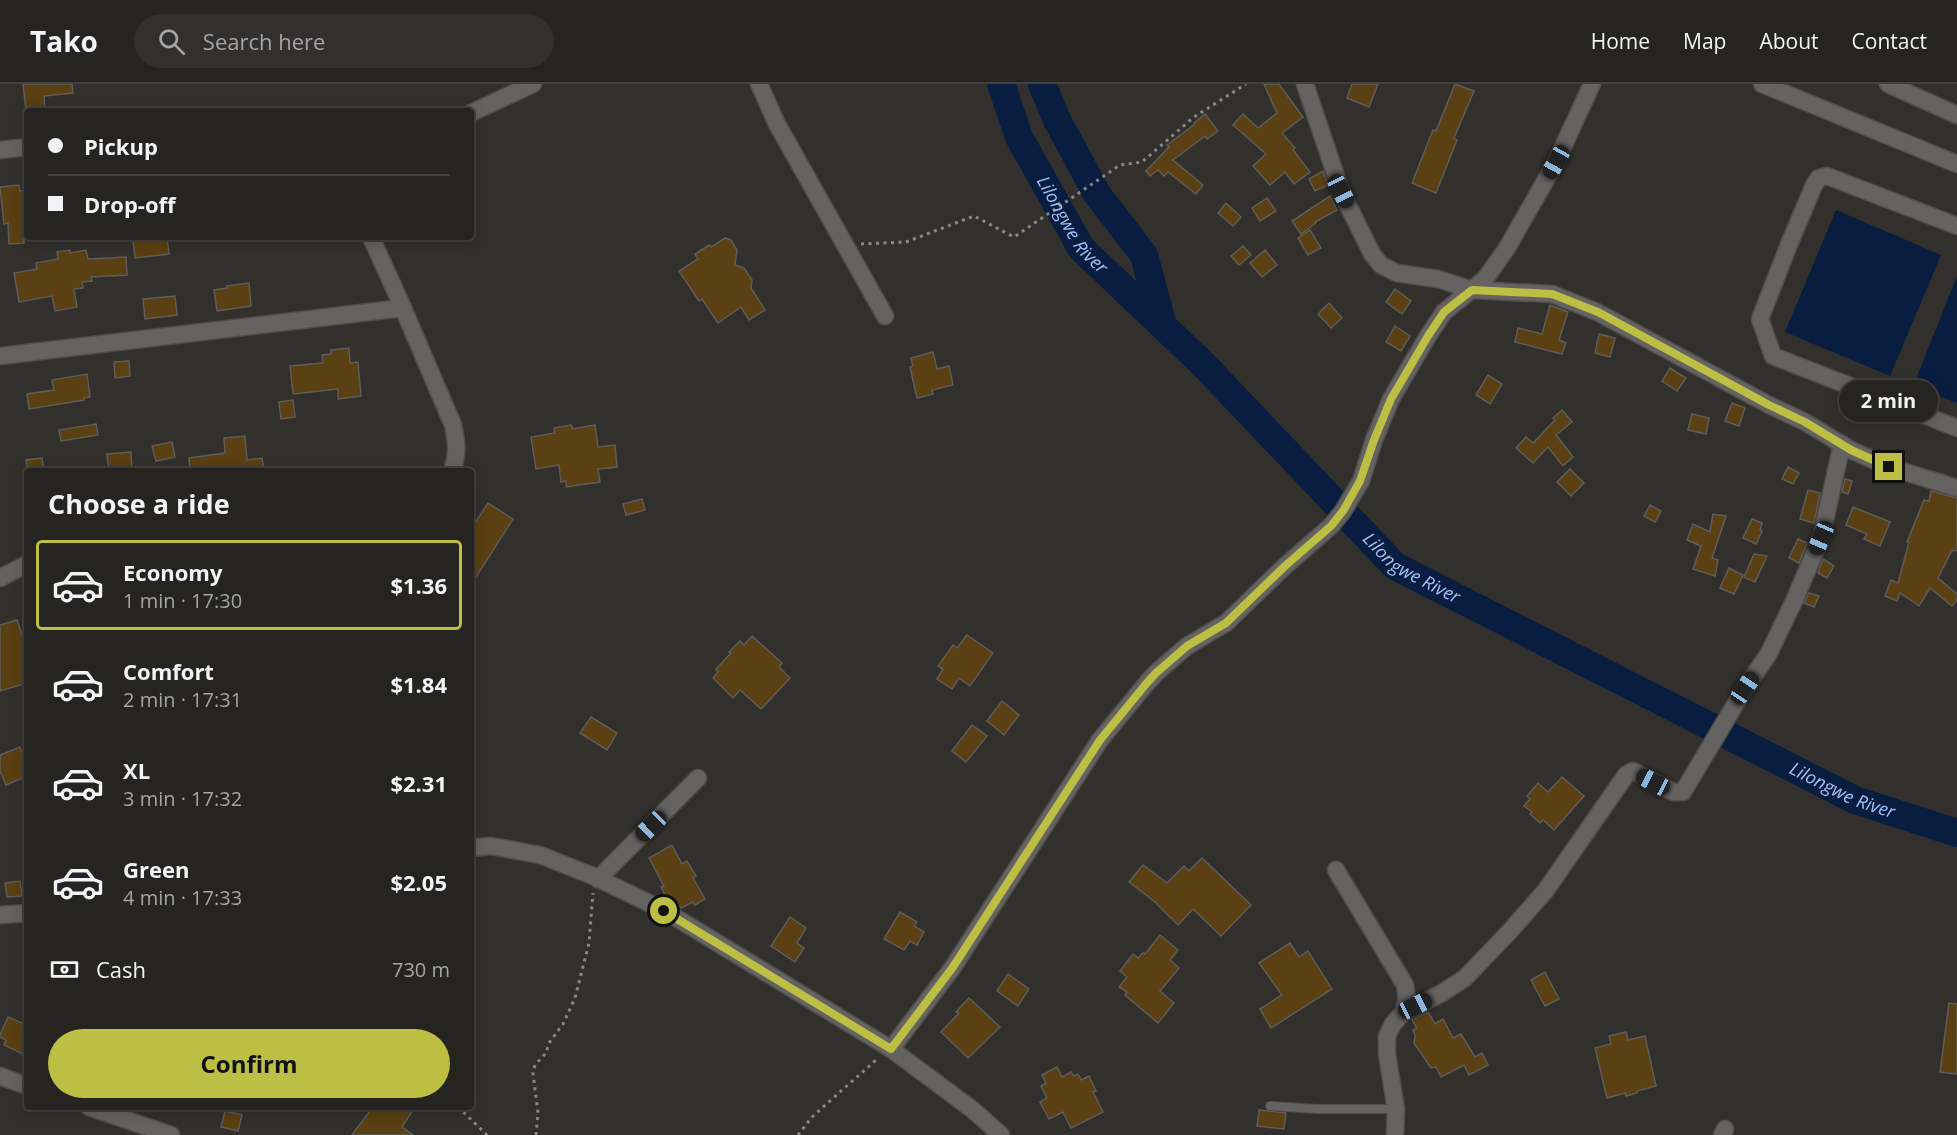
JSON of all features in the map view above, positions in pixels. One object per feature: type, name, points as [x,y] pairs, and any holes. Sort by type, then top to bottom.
[{"type":"street","points":[[474,112],[533,84]]},
{"type":"street","points":[[759,84],[777,124],[885,316]]},
{"type":"street","points":[[1305,84],[1341,191],[1372,254],[1381,265],[1397,273],[1438,279],[1472,290],[1552,294],[1598,312],[1889,467],[1957,488]]},
{"type":"street","points":[[891,1049],[953,967],[1100,740],[1146,684],[1187,646],[1226,623],[1285,566],[1331,526],[1343,511],[1360,481],[1391,399],[1444,312],[1485,279],[1507,248],[1556,162],[1592,84]]},
{"type":"street","points":[[1762,84],[1957,164]]},
{"type":"street","points":[[1888,84],[1957,115]]},
{"type":"street","points":[[0,150],[24,147]]},
{"type":"street","points":[[1957,226],[1827,176],[1819,178],[1788,247],[1760,319],[1773,356],[1957,428]]},
{"type":"street","points":[[372,240],[453,425],[458,454],[454,468]]},
{"type":"street","points":[[0,356],[403,308]]},
{"type":"street","points":[[1395,1135],[1396,1109],[1386,1054],[1387,1036],[1393,1024],[1403,1013],[1465,978],[1510,931],[1546,890],[1626,775],[1633,771],[1673,792],[1683,792],[1745,688],[1768,655],[1794,601],[1821,538],[1842,444]]},
{"type":"street","points":[[0,578],[24,566]]},
{"type":"street","points":[[598,879],[698,778]]},
{"type":"street","points":[[474,848],[491,846],[540,855],[598,879],[664,911],[891,1049],[973,1110],[1001,1135]]},
{"type":"street","points":[[1336,870],[1406,985],[1407,998],[1403,1013]]},
{"type":"street","points":[[0,915],[24,913]]},
{"type":"street","points":[[0,1076],[24,1085]]},
{"type":"street","points":[[99,1110],[171,1135]]},
{"type":"lane","points":[[1270,1106],[1318,1109],[1396,1109]]},
{"type":"path","points":[[844,245],[906,242],[974,216],[1014,237],[1120,165],[1142,162],[1194,117],[1246,84]]},
{"type":"path","points":[[536,1135],[538,1113],[533,1073],[535,1065],[546,1053],[549,1042],[563,1024],[575,998],[589,943],[592,896],[598,879]]},
{"type":"path","points":[[796,1135],[812,1117],[891,1049]]},
{"type":"path","points":[[461,1110],[487,1135]]},
{"type":"water","points":[[1836,210],[1941,255],[1890,376],[1785,332]]},
{"type":"water","points":[[1957,276],[1957,403],[1913,386]]},
{"type":"building","points":[[23,84],[72,84],[73,93],[44,96],[45,108],[26,108]]},
{"type":"building","points":[[1264,84],[1279,84],[1303,117],[1282,133],[1295,148],[1293,150],[1310,172],[1294,184],[1285,172],[1270,185],[1253,166],[1266,154],[1233,125],[1243,114],[1258,128],[1277,113]]},
{"type":"building","points":[[1352,84],[1378,84],[1369,107],[1347,98]]},
{"type":"building","points":[[1455,84],[1474,91],[1454,138],[1457,140],[1436,193],[1412,183],[1433,130],[1436,131]]},
{"type":"building","points":[[1205,114],[1218,131],[1207,139],[1205,136],[1173,160],[1203,185],[1196,194],[1168,172],[1164,176],[1158,170],[1150,176],[1146,171],[1169,147],[1167,145]]},
{"type":"building","points":[[1323,171],[1328,185],[1315,191],[1309,179]]},
{"type":"building","points":[[19,185],[20,191],[24,190],[24,243],[9,244],[8,223],[4,224],[0,187]]},
{"type":"building","points":[[1330,196],[1337,210],[1315,222],[1301,234],[1292,221]]},
{"type":"building","points":[[1267,198],[1276,211],[1260,221],[1252,208]]},
{"type":"building","points":[[1226,203],[1241,217],[1233,226],[1218,213]]},
{"type":"building","points":[[1310,230],[1321,248],[1308,255],[1298,238]]},
{"type":"building","points":[[725,238],[731,240],[737,250],[735,265],[744,268],[752,280],[751,288],[765,310],[749,320],[741,307],[718,323],[702,299],[699,301],[679,271],[698,259],[695,254]]},
{"type":"building","points":[[167,240],[169,254],[135,258],[133,241]]},
{"type":"building","points":[[1243,246],[1251,255],[1239,265],[1231,256]]},
{"type":"building","points":[[70,250],[70,253],[86,250],[88,259],[126,257],[127,275],[91,277],[92,281],[82,282],[83,288],[74,289],[77,307],[55,311],[52,296],[19,302],[14,273],[37,269],[36,263],[58,259],[57,252]]},
{"type":"building","points":[[1265,250],[1277,265],[1262,277],[1250,263]]},
{"type":"building","points":[[249,283],[251,306],[217,311],[214,290]]},
{"type":"building","points":[[1395,289],[1411,301],[1402,314],[1386,302]]},
{"type":"building","points":[[175,296],[177,315],[145,319],[143,299]]},
{"type":"building","points":[[1329,303],[1342,318],[1331,328],[1318,314]]},
{"type":"building","points":[[1550,305],[1568,312],[1559,340],[1566,343],[1562,354],[1515,342],[1518,328],[1542,334]]},
{"type":"building","points":[[1395,326],[1410,336],[1401,351],[1386,342]]},
{"type":"building","points":[[1599,334],[1615,338],[1610,357],[1595,353]]},
{"type":"building","points":[[349,348],[350,363],[358,362],[361,396],[338,399],[338,389],[293,394],[290,366],[323,363],[322,355],[331,354],[331,350]]},
{"type":"building","points":[[933,352],[937,369],[949,366],[953,385],[932,390],[933,394],[917,398],[910,367],[913,366],[911,358]]},
{"type":"building","points":[[129,361],[130,376],[115,378],[114,362]]},
{"type":"building","points":[[1670,368],[1686,378],[1677,391],[1662,381]]},
{"type":"building","points":[[87,374],[90,397],[29,409],[27,394],[54,390],[52,380]]},
{"type":"building","points":[[1488,375],[1502,384],[1490,404],[1476,395]]},
{"type":"building","points":[[293,400],[295,417],[281,419],[279,402]]},
{"type":"building","points":[[1732,403],[1745,408],[1739,426],[1725,421]]},
{"type":"building","points":[[1562,410],[1572,422],[1556,435],[1573,457],[1563,466],[1548,447],[1533,463],[1516,448],[1526,437],[1533,443]]},
{"type":"building","points":[[1692,414],[1709,418],[1706,434],[1688,430]]},
{"type":"building","points":[[96,424],[98,435],[61,441],[59,430]]},
{"type":"building","points":[[571,425],[573,429],[595,425],[598,447],[615,445],[617,467],[598,469],[600,482],[566,487],[566,481],[561,482],[559,465],[536,469],[531,437],[555,433],[554,428]]},
{"type":"building","points":[[245,436],[247,460],[262,458],[264,468],[190,468],[189,458],[225,453],[224,438]]},
{"type":"building","points":[[172,442],[175,457],[156,461],[152,446]]},
{"type":"building","points":[[131,452],[132,468],[109,468],[107,454]]},
{"type":"building","points":[[42,458],[44,468],[27,468],[26,460]]},
{"type":"building","points":[[1788,467],[1799,473],[1793,484],[1782,479]]},
{"type":"building","points":[[1570,469],[1584,483],[1571,496],[1557,482]]},
{"type":"building","points":[[1845,479],[1852,481],[1848,494],[1842,492]]},
{"type":"building","points":[[1808,490],[1820,493],[1814,523],[1800,519]]},
{"type":"building","points":[[1931,491],[1957,498],[1957,551],[1953,550],[1950,554],[1938,578],[1957,594],[1957,600],[1952,606],[1930,588],[1919,606],[1900,593],[1897,601],[1885,596],[1891,580],[1898,583],[1909,542],[1907,542],[1924,500],[1929,501]]},
{"type":"building","points":[[642,499],[645,510],[626,515],[623,504]]},
{"type":"building","points":[[488,503],[513,519],[474,580],[474,524]]},
{"type":"building","points":[[1650,505],[1661,511],[1655,522],[1644,516]]},
{"type":"building","points":[[1853,507],[1890,522],[1880,546],[1864,539],[1867,534],[1846,525]]},
{"type":"building","points":[[1713,514],[1726,516],[1712,558],[1718,560],[1715,576],[1693,569],[1701,546],[1687,540],[1693,524],[1710,532]]},
{"type":"building","points":[[1752,519],[1762,523],[1760,530],[1762,531],[1756,544],[1743,538]]},
{"type":"building","points":[[1798,539],[1807,543],[1799,563],[1789,558]]},
{"type":"building","points":[[1754,554],[1767,556],[1755,582],[1744,577]]},
{"type":"building","points":[[1823,559],[1834,566],[1827,578],[1818,573]]},
{"type":"building","points":[[1729,568],[1743,575],[1734,594],[1720,588]]},
{"type":"building","points":[[1809,593],[1819,596],[1814,607],[1804,603]]},
{"type":"building","points":[[17,620],[22,635],[24,634],[24,684],[0,691],[0,625]]},
{"type":"building","points":[[967,635],[993,653],[970,686],[959,678],[952,689],[937,679],[943,669],[938,666],[953,645],[957,648]]},
{"type":"building","points":[[752,636],[782,663],[779,667],[790,678],[761,709],[740,690],[733,698],[713,678],[718,672],[716,669],[731,653],[729,652],[740,641],[744,645]]},
{"type":"building","points":[[1002,701],[1019,715],[1004,735],[987,721]]},
{"type":"building","points":[[591,717],[617,733],[607,750],[580,733]]},
{"type":"building","points":[[972,725],[987,736],[966,762],[952,751]]},
{"type":"building","points":[[20,747],[24,754],[24,777],[6,785],[0,771],[0,755]]},
{"type":"building","points":[[1562,777],[1584,796],[1554,830],[1543,820],[1540,823],[1524,806],[1530,799],[1527,796],[1538,783],[1548,792]]},
{"type":"building","points":[[672,845],[682,864],[687,861],[696,876],[693,878],[705,899],[695,905],[693,902],[681,908],[675,900],[668,901],[661,887],[664,886],[649,858]]},
{"type":"building","points":[[1202,858],[1251,905],[1221,936],[1193,909],[1178,925],[1155,902],[1129,882],[1143,865],[1167,883],[1184,866],[1189,871]]},
{"type":"building","points":[[20,881],[22,896],[7,897],[5,883]]},
{"type":"building","points":[[900,912],[917,922],[914,926],[924,932],[917,945],[910,941],[904,950],[884,939]]},
{"type":"building","points":[[790,917],[806,928],[797,943],[804,948],[795,962],[771,946]]},
{"type":"building","points":[[1160,935],[1178,950],[1170,960],[1179,968],[1160,991],[1174,1003],[1158,1023],[1125,995],[1127,992],[1119,987],[1127,977],[1120,971],[1133,954],[1138,958],[1143,953],[1145,954]]},
{"type":"building","points":[[1290,943],[1299,957],[1308,951],[1332,989],[1271,1028],[1260,1009],[1282,995],[1259,963]]},
{"type":"building","points":[[1545,972],[1559,999],[1545,1006],[1531,980]]},
{"type":"building","points":[[1008,974],[1029,989],[1018,1006],[997,991]]},
{"type":"building","points":[[969,998],[1000,1027],[968,1058],[941,1032],[959,1013],[956,1012]]},
{"type":"building","points":[[1949,1003],[1957,1004],[1957,1074],[1940,1072]]},
{"type":"building","points":[[1428,1012],[1435,1024],[1443,1019],[1453,1038],[1461,1034],[1475,1057],[1482,1053],[1488,1065],[1469,1075],[1464,1065],[1441,1077],[1436,1067],[1431,1068],[1414,1043],[1413,1030],[1417,1028],[1412,1020]]},
{"type":"building","points":[[8,1017],[24,1024],[22,1027],[24,1028],[24,1055],[4,1045],[6,1040],[0,1035]]},
{"type":"building","points":[[1626,1032],[1628,1040],[1645,1036],[1656,1086],[1626,1096],[1625,1093],[1607,1098],[1595,1048],[1611,1044],[1609,1036]]},
{"type":"building","points":[[1057,1067],[1062,1077],[1071,1072],[1074,1076],[1078,1074],[1081,1080],[1089,1076],[1096,1091],[1093,1092],[1103,1112],[1071,1128],[1063,1112],[1049,1119],[1040,1102],[1047,1098],[1041,1086],[1046,1083],[1042,1075]]},
{"type":"building","points":[[371,1110],[413,1110],[402,1127],[413,1135],[352,1135]]},
{"type":"building","points":[[1259,1110],[1286,1113],[1284,1129],[1257,1126]]},
{"type":"building","points":[[225,1111],[242,1115],[238,1131],[221,1127]]},
{"type":"waterway","name":"Lilongwe River","points":[[1001,84],[1019,137],[1081,248],[1203,364],[1395,566],[1855,800],[1957,833]]},
{"type":"waterway","points":[[1042,84],[1057,120],[1097,194],[1144,255],[1163,326]]},
{"type":"route","points":[[664,911],[891,1049],[953,967],[1100,740],[1146,684],[1187,646],[1226,623],[1273,577],[1331,526],[1343,511],[1360,481],[1391,399],[1444,312],[1472,290],[1552,294],[1598,312],[1769,405],[1805,422],[1851,450],[1889,467]]}]
